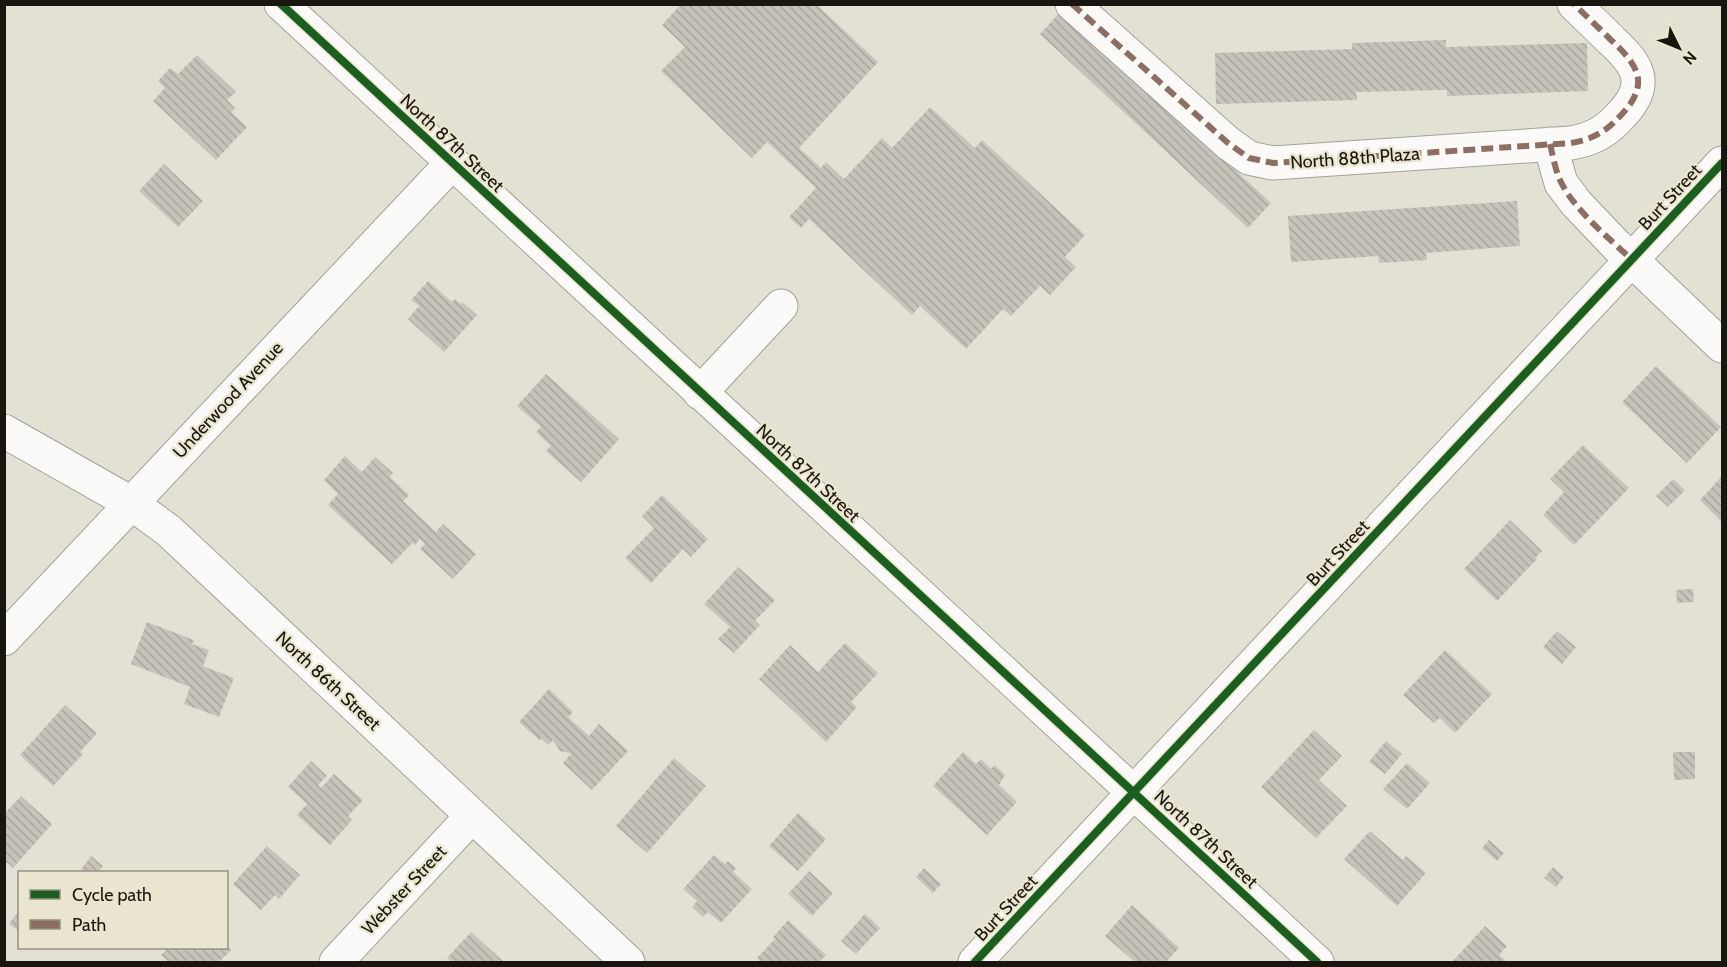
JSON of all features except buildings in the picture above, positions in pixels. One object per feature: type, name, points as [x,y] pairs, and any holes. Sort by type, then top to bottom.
[{"type":"street","name":"North 87th Street","points":[[281,4],[1317,963]]},
{"type":"street","name":"North 88th Plaza","points":[[1072,4],[1228,143],[1249,158],[1265,162],[1287,163],[1550,144],[1585,140],[1600,134],[1626,111],[1635,98],[1639,86],[1638,73],[1633,62],[1574,4]]},
{"type":"street","points":[[1550,144],[1556,171],[1566,191],[1593,222],[1722,346]]},
{"type":"street","name":"Underwood Avenue","points":[[4,639],[452,163]]},
{"type":"street","name":"Burt Street","points":[[975,963],[1722,163]]},
{"type":"street","points":[[700,393],[781,306]]},
{"type":"street","name":"North 86th Street","points":[[4,431],[131,503],[169,531],[628,963]]},
{"type":"street","name":"Webster Street","points":[[336,963],[471,817]]},
{"type":"marked path","points":[[1072,4],[1228,143],[1249,158],[1273,163],[1571,143],[1600,133],[1631,103],[1636,93],[1637,74],[1628,57],[1574,4]]},
{"type":"marked path","points":[[1550,144],[1558,176],[1566,191],[1592,223],[1632,260]]},
{"type":"cycle path","points":[[281,4],[1317,962]]},
{"type":"cycle path","points":[[975,962],[1722,163]]}]
